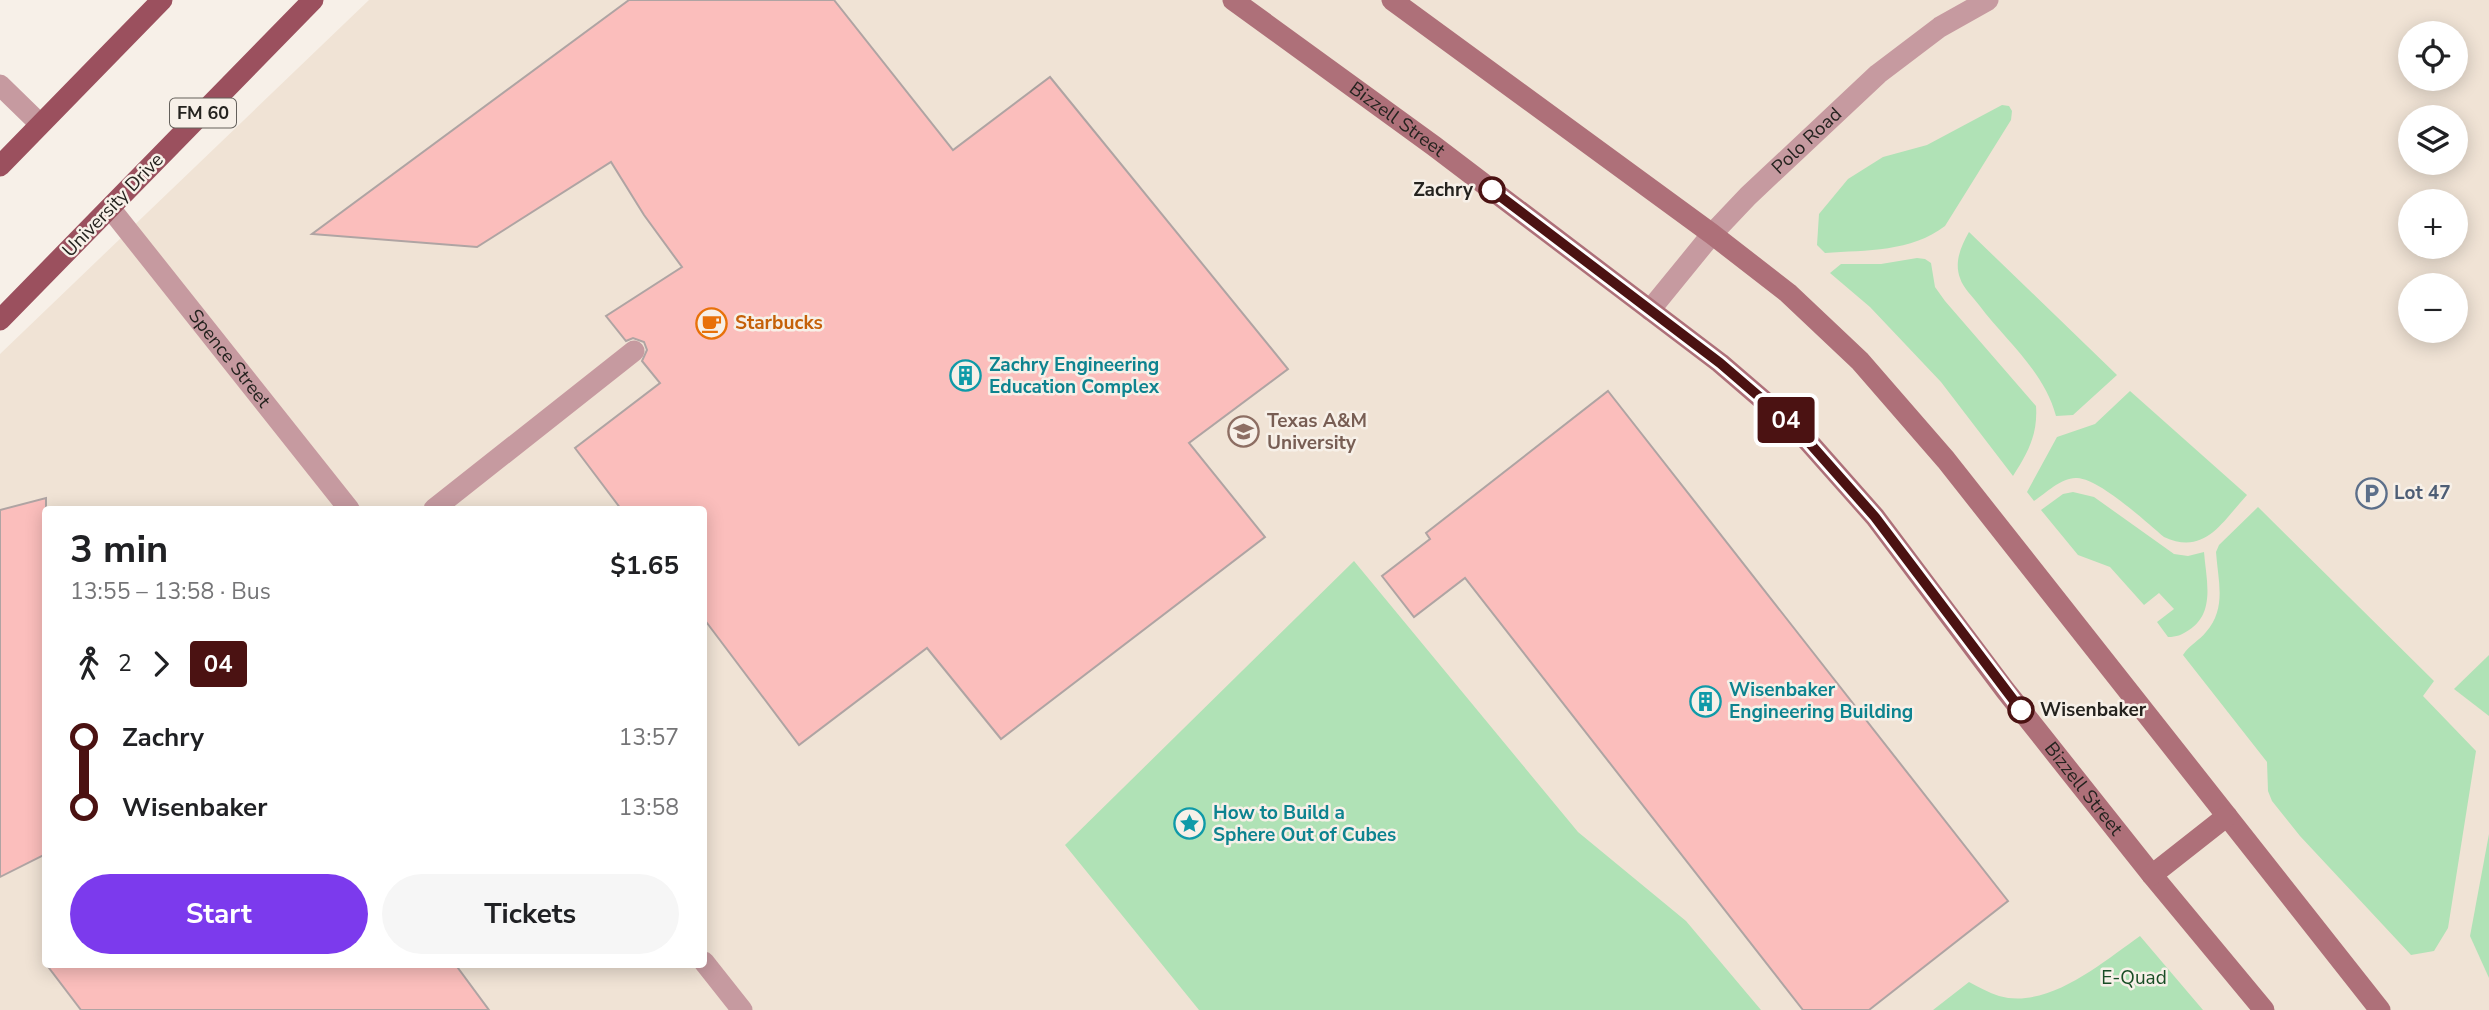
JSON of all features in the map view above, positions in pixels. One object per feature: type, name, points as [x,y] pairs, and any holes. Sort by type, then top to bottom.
[{"type":"main road","points":[[0,166],[162,0]]},
{"type":"main road","name":"University Drive","points":[[0,320],[313,0]]},
{"type":"street","name":"Bizzell Street","points":[[1233,0],[1434,146],[1720,363],[1798,430],[1875,517],[2005,690],[2152,875],[2264,1010]]},
{"type":"street","points":[[1392,0],[1712,233],[1788,293],[1860,361],[1915,422],[2380,1010]]},
{"type":"street","name":"Polo Road","points":[[1650,310],[1712,233],[1878,74],[1940,27],[1988,0]]},
{"type":"street","points":[[0,85],[40,124]]},
{"type":"street","name":"Spence Street","points":[[110,208],[347,506]]},
{"type":"street","points":[[438,506],[634,351]]},
{"type":"street","points":[[2152,875],[2227,816]]},
{"type":"street","points":[[707,966],[741,1010]]},
{"type":"shaded area","name":"Texas A&M University","points":[[369,0],[2489,0],[2489,1010],[0,1010],[0,354]]},
{"type":"green space","points":[[2002,105],[2009,106],[2012,111],[2011,120],[1945,226],[1918,241],[1888,248],[1825,253],[1817,245],[1819,214],[1848,179],[1883,157],[1927,145]]},
{"type":"green space","points":[[1969,232],[2117,375],[2073,415],[2056,416],[2043,385],[1963,285],[1958,272],[1958,260]]},
{"type":"green space","points":[[1917,258],[1931,263],[1935,287],[1945,301],[2036,406],[2031,443],[2013,476],[1941,382],[1870,307],[1830,273],[1841,264],[1881,264]]},
{"type":"green space","points":[[2130,391],[2247,495],[2221,525],[2202,539],[2178,542],[2164,537],[2122,502],[2087,480],[2071,478],[2054,486],[2034,501],[2027,492],[2057,437],[2095,424]]},
{"type":"green space","points":[[2073,492],[2094,497],[2174,554],[2188,556],[2204,552],[2207,595],[2203,614],[2197,623],[2181,634],[2168,637],[2157,622],[2174,609],[2159,593],[2144,605],[2110,567],[2078,555],[2041,510],[2063,494]]},
{"type":"green space","points":[[2258,507],[2434,681],[2423,696],[2476,751],[2448,928],[2434,951],[2411,955],[2300,836],[2272,801],[2268,791],[2267,762],[2183,655],[2206,632],[2217,613],[2220,594],[2216,552],[2219,545]]},
{"type":"green space","points":[[1354,561],[1578,832],[1686,921],[1761,1010],[1199,1010],[1065,845]]},
{"type":"green space","points":[[2489,655],[2489,716],[2454,689]]},
{"type":"green space","points":[[2489,834],[2489,978],[2470,936]]},
{"type":"green space","name":"E-Quad","points":[[2140,936],[2203,1010],[1933,1010],[1969,982],[1995,995],[2018,999],[2055,990],[2092,970]]},
{"type":"building","name":"Zachry Engineering Education Complex","points":[[629,0],[834,0],[953,150],[1050,77],[1288,369],[1189,443],[1265,537],[1001,739],[927,648],[799,745],[707,623],[707,506],[619,506],[575,448],[660,383],[642,361],[647,350],[644,342],[633,338],[626,341],[606,316],[682,267],[644,215],[611,162],[477,247],[312,234]]},
{"type":"building","name":"Wisenbaker Engineering Building","points":[[1608,391],[2008,901],[1869,1010],[1803,1010],[1465,578],[1414,617],[1382,576],[1430,539],[1426,533]]},
{"type":"building","points":[[46,498],[46,506],[42,506],[42,856],[0,877],[0,510]]},
{"type":"building","points":[[49,968],[458,968],[489,1010],[81,1010]]},
{"type":"bus line","name":"04","points":[[1492,190],[1720,363],[1798,430],[1875,517],[2021,710]]},
{"type":"place","name":"Zachry","points":[[1492,190]]},
{"type":"place","name":"Starbucks","points":[[712,323]]},
{"type":"place","name":"Zachry Engineering Education Complex","points":[[966,376]]},
{"type":"place","name":"Texas A&M University","points":[[1244,432]]},
{"type":"place","name":"Lot 47","points":[[2371,493]]},
{"type":"place","name":"Wisenbaker Engineering Building","points":[[1706,701]]},
{"type":"place","name":"Wisenbaker","points":[[2021,710]]},
{"type":"place","name":"How to Build a Sphere Out of Cubes","points":[[1190,824]]}]
